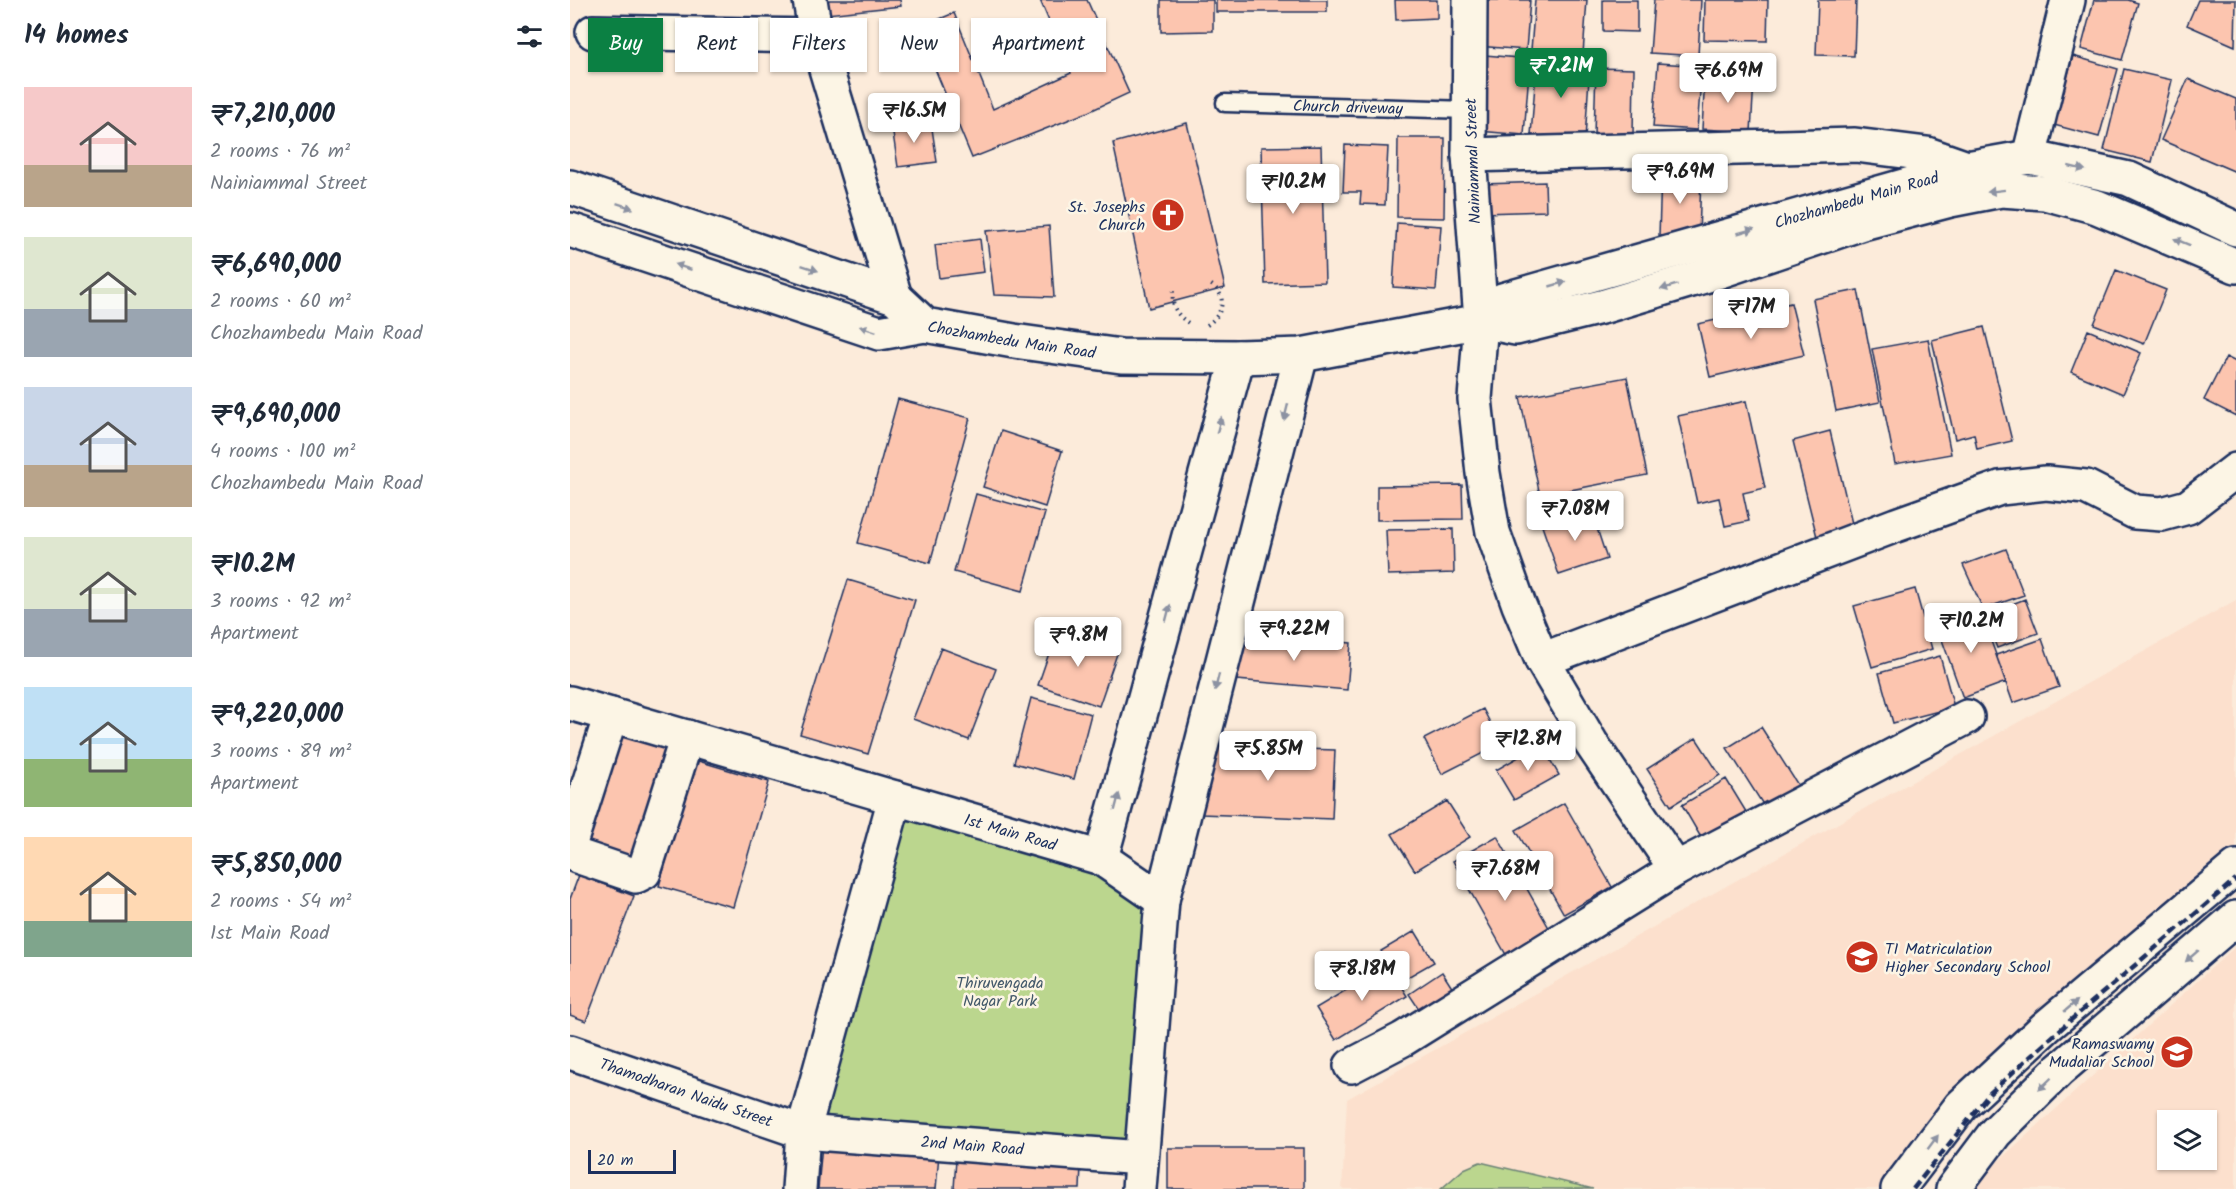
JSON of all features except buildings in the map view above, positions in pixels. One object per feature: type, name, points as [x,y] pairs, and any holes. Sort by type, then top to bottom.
[{"type":"main road","points":[[810,0],[813,18]]},
{"type":"main road","name":"Nainiammal Street","points":[[1470,0],[1469,155],[1481,321],[1475,399],[1483,473],[1493,532],[1519,605],[1542,660],[1591,743],[1676,869]]},
{"type":"main road","points":[[2029,157],[2068,0]]},
{"type":"main road","points":[[663,33],[770,35]]},
{"type":"main road","points":[[827,72],[895,297]]},
{"type":"main road","points":[[1469,155],[1855,145],[1927,154],[1967,168]]},
{"type":"main road","name":"Chozhambedu Main Road","points":[[1481,321],[1502,300],[1967,168],[2029,157],[2128,179],[2236,229]]},
{"type":"main road","name":"Chozhambedu Main Road","points":[[570,187],[895,297],[925,325],[1014,341],[1121,356],[1301,355],[1481,321],[1515,328],[1711,274],[1862,223],[1950,200],[2001,190],[2045,193],[2097,207],[2236,266]]},
{"type":"main road","points":[[570,230],[879,333],[925,325]]},
{"type":"main road","points":[[1140,1173],[1162,900],[1301,355]]},
{"type":"main road","points":[[1101,858],[1238,357]]},
{"type":"main road","points":[[1542,660],[1896,525],[2000,488],[2046,483],[2085,487],[2135,512],[2162,514],[2187,507],[2236,470]]},
{"type":"main road","name":"1st Main Road","points":[[570,703],[1101,858],[1162,900]]},
{"type":"main road","points":[[570,843],[611,715]]},
{"type":"main road","points":[[1351,1066],[1403,1039],[1676,869],[1967,717]]},
{"type":"main road","points":[[570,848],[577,856],[636,876],[644,872],[687,737]]},
{"type":"main road","points":[[799,1189],[803,1132],[895,798]]},
{"type":"main road","points":[[1898,1189],[1961,1106],[2046,1027],[2236,867]]},
{"type":"main road","points":[[1953,1189],[1995,1133],[2059,1070],[2236,918]]},
{"type":"main road","points":[[2101,981],[2130,1010]]},
{"type":"main road","name":"Thamodharan Naidu Street","points":[[570,1052],[803,1132]]},
{"type":"main road","name":"2nd Main Road","points":[[803,1132],[1140,1173]]},
{"type":"lane","name":"Church driveway","points":[[1226,103],[1469,110]]},
{"type":"path","points":[[1208,283],[1216,287],[1222,300],[1216,315],[1209,324]]},
{"type":"path","points":[[1173,291],[1172,298],[1177,314],[1196,327]]},
{"type":"shaded area","name":"TI Matriculation Higher Secondary School","points":[[2236,600],[2236,857],[1886,1189],[1342,1189],[1347,1099]]},
{"type":"shaded area","name":"Ramaswamy Mudaliar School","points":[[2236,946],[2236,1189],[1976,1189],[1994,1165]]},
{"type":"green space","name":"Thiruvengada Nagar Park","points":[[900,811],[1092,868],[1151,907],[1132,1146],[815,1122]]},
{"type":"green space","points":[[1480,1162],[1593,1189],[1441,1189],[1464,1169]]},
{"type":"railway","points":[[1913,1189],[1990,1093],[2072,1019],[2236,879]]},
{"type":"place","name":"St. Josephs Church","points":[[1168,215]]},
{"type":"place","name":"TI Matriculation Higher Secondary School","points":[[1862,957]]},
{"type":"place","name":"Ramaswamy Mudaliar School","points":[[2177,1052]]}]
